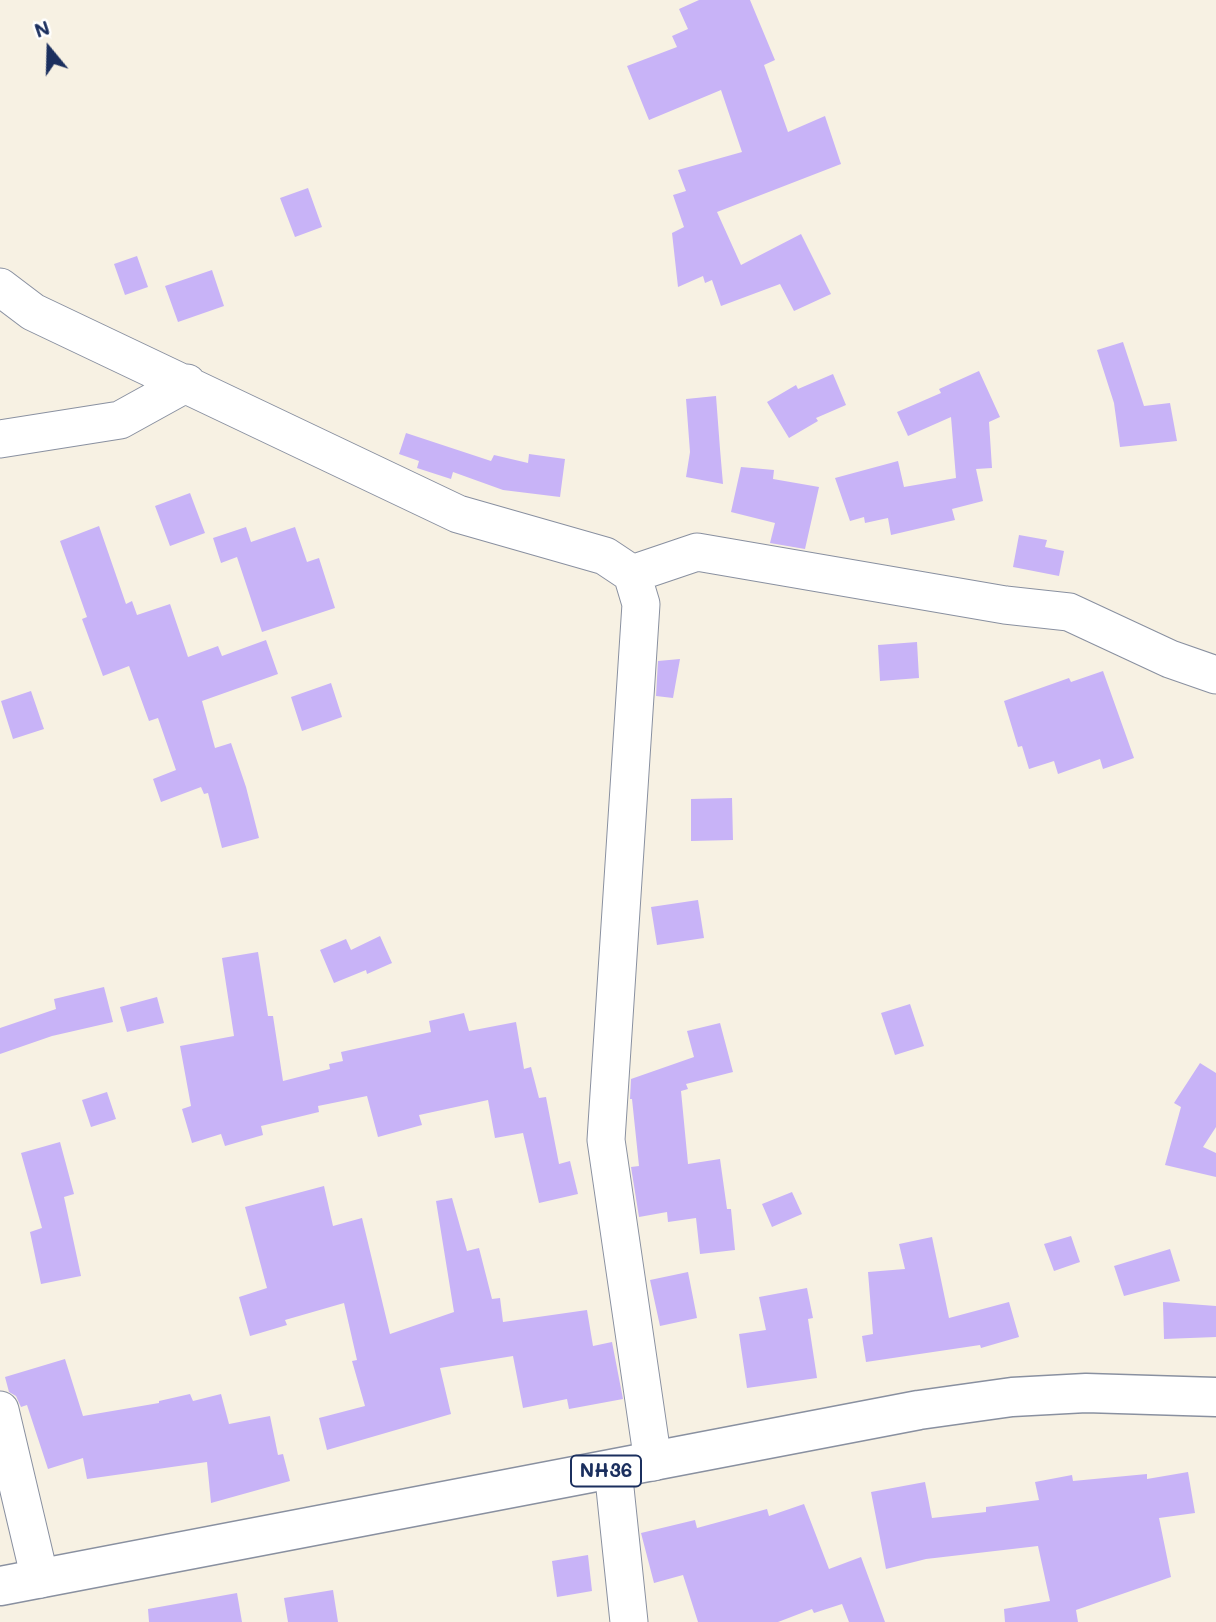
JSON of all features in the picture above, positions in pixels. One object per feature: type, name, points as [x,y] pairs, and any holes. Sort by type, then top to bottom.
[{"type":"highway","name":"NH36","points":[[0,1586],[919,1410],[1012,1397],[1086,1393],[1216,1396]]},
{"type":"street","points":[[0,288],[33,312],[458,514],[605,556],[632,574],[641,604],[606,1140],[653,1462]]},
{"type":"street","points":[[0,439],[120,420],[187,383]]},
{"type":"street","points":[[632,574],[697,552],[1005,605],[1069,612],[1170,659],[1216,675]]},
{"type":"street","points":[[0,1410],[40,1579]]},
{"type":"street","points":[[613,1469],[629,1622]]},
{"type":"building","points":[[699,0],[750,0],[775,60],[764,65],[788,132],[825,116],[841,164],[717,212],[741,265],[801,234],[831,294],[794,311],[780,284],[721,306],[712,280],[705,283],[703,276],[678,287],[672,233],[684,227],[673,195],[686,191],[678,170],[742,152],[721,90],[649,120],[627,66],[677,47],[672,36],[688,29],[679,9]]},
{"type":"building","points":[[308,188],[322,227],[295,237],[280,198]]},
{"type":"building","points":[[137,256],[148,287],[125,295],[114,264]]},
{"type":"building","points":[[212,270],[224,306],[178,322],[165,286]]},
{"type":"building","points":[[1123,342],[1144,406],[1170,403],[1177,441],[1120,447],[1114,403],[1097,350]]},
{"type":"building","points":[[979,371],[1000,417],[989,422],[992,468],[976,469],[983,501],[952,509],[955,520],[891,535],[888,518],[865,523],[864,517],[850,521],[835,478],[898,461],[904,487],[956,478],[951,417],[908,436],[897,412],[941,393],[939,389]]},
{"type":"building","points":[[833,374],[846,405],[816,418],[818,421],[789,438],[767,402],[796,385],[798,389]]},
{"type":"building","points":[[716,396],[723,484],[686,477],[690,452],[686,399]]},
{"type":"building","points":[[406,433],[491,461],[494,455],[528,463],[529,454],[565,459],[560,497],[503,490],[453,472],[451,479],[417,468],[419,461],[399,454]]},
{"type":"building","points":[[741,467],[774,470],[773,479],[819,487],[805,549],[770,543],[775,523],[731,512]]},
{"type":"building","points":[[190,493],[205,533],[170,546],[155,506]]},
{"type":"building","points":[[99,526],[126,604],[132,601],[137,615],[170,604],[188,657],[218,646],[222,656],[266,640],[278,674],[202,701],[215,748],[231,743],[259,838],[222,848],[208,793],[204,794],[201,787],[161,802],[153,779],[176,770],[158,718],[149,721],[129,666],[103,676],[82,619],[87,617],[60,541]]},
{"type":"building","points":[[246,527],[251,542],[295,527],[307,562],[319,558],[335,608],[262,632],[237,557],[221,563],[213,538]]},
{"type":"building","points":[[1019,535],[1047,540],[1045,547],[1064,551],[1059,576],[1013,567]]},
{"type":"building","points":[[917,642],[919,678],[880,681],[878,645]]},
{"type":"building","points":[[680,659],[673,698],[656,696],[658,661]]},
{"type":"building","points":[[1103,671],[1134,758],[1103,769],[1100,759],[1058,774],[1054,761],[1029,769],[1022,746],[1018,747],[1004,701],[1069,678],[1071,682]]},
{"type":"building","points":[[331,683],[342,717],[302,731],[291,697]]},
{"type":"building","points":[[31,691],[44,729],[13,739],[1,701]]},
{"type":"building","points":[[732,798],[733,840],[691,841],[691,799]]},
{"type":"building","points":[[698,900],[704,938],[657,945],[651,907]]},
{"type":"building","points":[[380,936],[392,963],[367,974],[366,970],[334,983],[320,950],[346,939],[351,950]]},
{"type":"building","points":[[258,952],[268,1016],[273,1016],[283,1081],[330,1069],[329,1064],[343,1061],[341,1052],[431,1032],[429,1021],[464,1013],[469,1031],[516,1022],[524,1069],[531,1067],[539,1098],[546,1097],[559,1164],[570,1161],[578,1194],[539,1203],[523,1133],[495,1138],[488,1100],[419,1115],[422,1125],[378,1137],[367,1096],[318,1106],[319,1112],[261,1126],[263,1135],[225,1146],[221,1134],[192,1143],[182,1109],[191,1106],[180,1046],[234,1036],[222,958]]},
{"type":"building","points":[[104,987],[113,1022],[52,1036],[0,1054],[0,1028],[56,1009],[54,999]]},
{"type":"building","points":[[157,997],[164,1023],[127,1032],[120,1007]]},
{"type":"building","points":[[910,1004],[924,1046],[895,1055],[881,1013]]},
{"type":"building","points":[[720,1023],[733,1072],[686,1084],[688,1089],[681,1091],[688,1164],[720,1159],[727,1209],[731,1209],[735,1250],[700,1254],[696,1218],[668,1222],[667,1212],[639,1217],[631,1167],[639,1166],[630,1099],[631,1079],[694,1057],[687,1031]]},
{"type":"building","points":[[1200,1063],[1216,1073],[1216,1127],[1203,1147],[1216,1153],[1216,1177],[1165,1165],[1181,1107],[1174,1103]]},
{"type":"building","points":[[107,1092],[116,1119],[91,1127],[82,1100]]},
{"type":"building","points":[[60,1142],[74,1194],[64,1197],[81,1276],[41,1284],[30,1232],[42,1228],[21,1153]]},
{"type":"building","points":[[324,1186],[333,1226],[362,1218],[390,1334],[454,1312],[436,1201],[452,1198],[467,1251],[479,1248],[492,1299],[500,1298],[503,1322],[587,1310],[593,1346],[612,1342],[623,1399],[569,1409],[567,1399],[523,1408],[513,1356],[440,1368],[451,1414],[327,1450],[319,1418],[365,1406],[352,1361],[357,1360],[344,1303],[285,1320],[287,1325],[250,1336],[239,1297],[267,1288],[245,1207]]},
{"type":"building","points":[[792,1192],[802,1214],[772,1227],[762,1204]]},
{"type":"building","points":[[1071,1236],[1080,1262],[1054,1271],[1044,1244]]},
{"type":"building","points":[[932,1237],[949,1318],[1009,1302],[1019,1337],[981,1348],[980,1345],[866,1362],[862,1336],[873,1334],[868,1272],[905,1269],[899,1244]]},
{"type":"building","points":[[1170,1249],[1180,1281],[1124,1296],[1114,1266]]},
{"type":"building","points":[[688,1272],[697,1318],[660,1326],[650,1280]]},
{"type":"building","points":[[807,1288],[813,1318],[808,1319],[817,1378],[747,1388],[739,1334],[766,1330],[759,1297]]},
{"type":"building","points":[[1163,1302],[1216,1306],[1216,1337],[1164,1339]]},
{"type":"building","points":[[65,1359],[83,1416],[159,1403],[190,1394],[193,1401],[221,1394],[229,1424],[270,1416],[278,1455],[283,1454],[290,1481],[211,1503],[207,1462],[87,1479],[83,1458],[48,1469],[27,1405],[21,1407],[16,1396],[9,1392],[5,1377]]},
{"type":"building","points":[[1188,1472],[1195,1513],[1159,1518],[1171,1577],[1076,1610],[1078,1622],[1005,1622],[1004,1609],[1050,1601],[1038,1546],[926,1559],[886,1569],[871,1492],[925,1482],[932,1518],[986,1512],[986,1507],[1039,1500],[1035,1482],[1072,1475],[1073,1481],[1147,1474],[1147,1479]]},
{"type":"building","points":[[804,1504],[829,1569],[861,1557],[885,1622],[849,1622],[842,1604],[814,1613],[812,1609],[778,1622],[698,1622],[683,1575],[654,1583],[641,1533],[695,1520],[697,1528],[767,1509],[769,1516]]},
{"type":"building","points":[[588,1555],[592,1591],[557,1597],[552,1561]]},
{"type":"building","points":[[333,1590],[338,1622],[288,1622],[284,1598]]},
{"type":"building","points":[[237,1593],[242,1622],[149,1622],[148,1609]]}]
